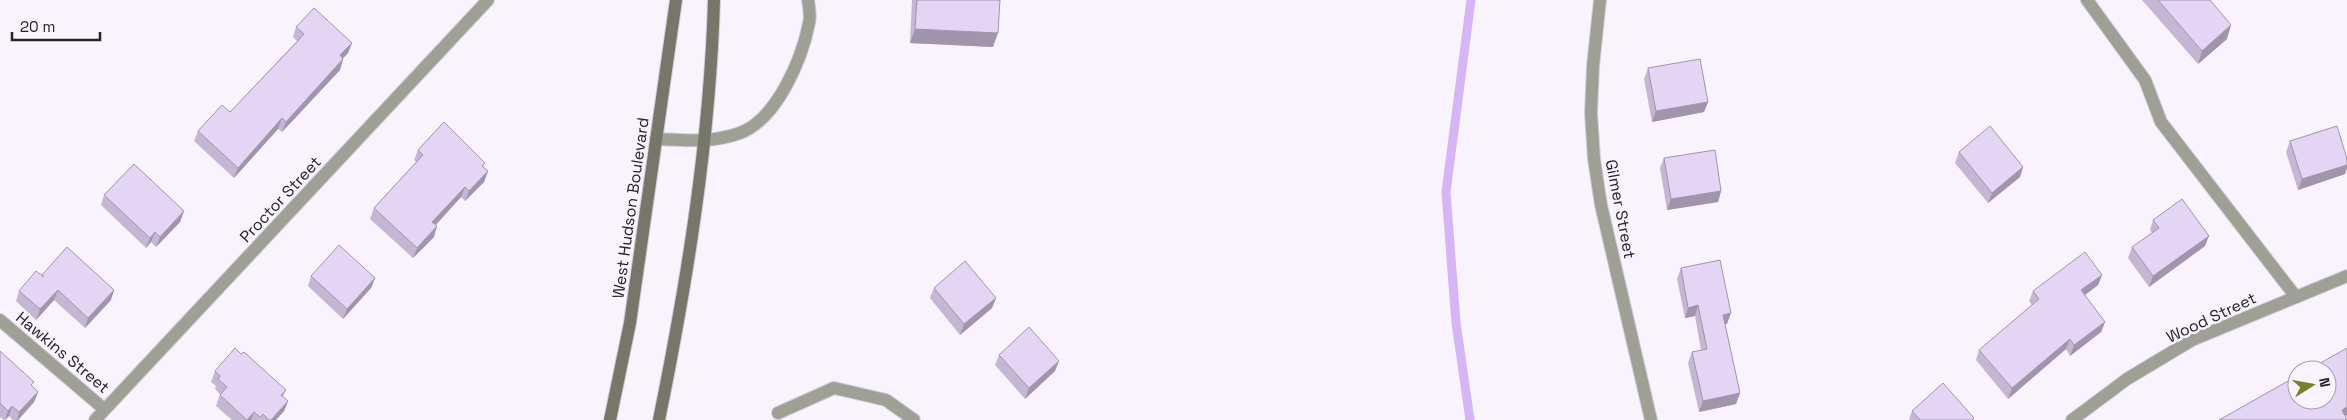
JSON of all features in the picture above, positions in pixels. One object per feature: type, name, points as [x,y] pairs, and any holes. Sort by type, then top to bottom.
[{"type":"main road","name":"West Hudson Boulevard","points":[[610,420],[630,323],[676,0]]},
{"type":"main road","points":[[658,420],[683,296],[703,141],[714,0]]},
{"type":"street","name":"Proctor Street","points":[[95,420],[488,0]]},
{"type":"street","points":[[656,139],[703,141],[739,134],[753,127],[784,90],[799,58],[810,21],[808,0]]},
{"type":"street","name":"Gilmer Street","points":[[1600,0],[1592,66],[1591,113],[1594,159],[1601,205],[1651,420]]},
{"type":"street","points":[[2087,0],[2145,80],[2161,122],[2296,297]]},
{"type":"street","name":"Wood Street","points":[[2072,420],[2126,379],[2192,340],[2347,276]]},
{"type":"street","name":"Hawkins Street","points":[[0,320],[104,409]]},
{"type":"street","points":[[778,413],[834,388],[886,400],[914,420]]},
{"type":"building","points":[[917,0],[1000,0],[998,33],[915,29]]},
{"type":"building","points":[[2158,0],[2210,0],[2231,25],[2202,51]]},
{"type":"building","points":[[314,8],[352,43],[340,55],[343,59],[286,122],[282,118],[238,168],[198,131],[222,105],[230,112],[297,42],[304,34],[296,27]]},
{"type":"building","points":[[1700,59],[1708,102],[1656,111],[1648,68]]},
{"type":"building","points":[[444,122],[485,163],[482,166],[488,171],[469,191],[465,187],[432,222],[437,226],[417,248],[374,208],[423,155],[418,150]]},
{"type":"building","points":[[1990,126],[2023,167],[1992,193],[1959,152]]},
{"type":"building","points":[[2337,126],[2347,165],[2302,179],[2290,141]]},
{"type":"building","points":[[1715,150],[1721,191],[1671,199],[1664,158]]},
{"type":"building","points":[[134,164],[184,211],[160,237],[155,232],[150,238],[104,195]]},
{"type":"building","points":[[2182,199],[2209,236],[2153,276],[2132,247],[2159,228],[2153,220]]},
{"type":"building","points":[[339,245],[375,278],[347,309],[311,276]]},
{"type":"building","points":[[67,247],[114,290],[88,318],[58,290],[40,309],[19,291],[36,271],[44,277],[42,275]]},
{"type":"building","points":[[2085,252],[2102,275],[2081,290],[2105,322],[2074,345],[2070,339],[2012,388],[1979,350],[2039,299],[2033,291]]},
{"type":"building","points":[[1720,260],[1731,313],[1723,315],[1740,393],[1703,401],[1692,352],[1707,349],[1698,305],[1688,308],[1681,268]]},
{"type":"building","points":[[965,261],[996,298],[964,324],[934,288]]},
{"type":"building","points":[[1029,327],[1059,361],[1029,388],[999,355]]},
{"type":"building","points":[[235,348],[241,354],[244,352],[286,390],[281,395],[288,401],[271,420],[263,414],[260,417],[254,412],[247,420],[220,395],[227,387],[218,379],[220,376],[215,371]]},
{"type":"building","points":[[2347,348],[2347,407],[2342,410],[2347,420],[2219,420],[2287,382],[2287,410],[2337,410],[2337,360],[2326,360]]},
{"type":"building","points":[[0,351],[34,382],[31,385],[38,392],[19,412],[12,406],[8,411],[0,403]]},
{"type":"building","points":[[1943,383],[1974,418],[1972,420],[1920,420],[1912,411]]},
{"type":"waterway","points":[[1470,420],[1456,323],[1446,192],[1471,0]]}]
